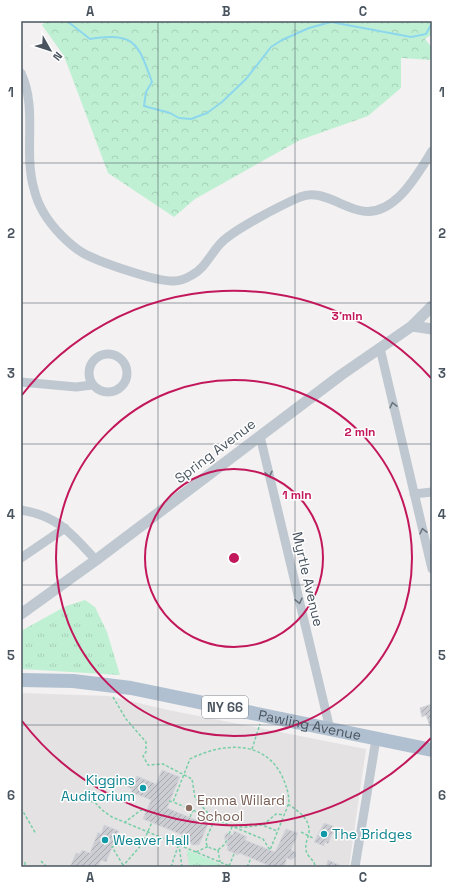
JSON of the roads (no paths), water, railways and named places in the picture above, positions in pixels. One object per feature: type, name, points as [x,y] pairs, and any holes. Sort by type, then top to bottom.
[{"type":"main road","name":"Pawling Avenue","points":[[21,680],[107,684],[131,688],[432,750]]},
{"type":"street","points":[[21,73],[28,92],[33,188],[39,203],[51,223],[62,236],[83,253],[132,272],[166,280],[174,281],[191,276],[202,268],[221,243],[248,224],[301,196],[314,194],[359,211],[386,207],[412,184],[432,151]]},
{"type":"street","name":"Spring Avenue","points":[[21,614],[96,560],[260,436],[412,326],[432,306]]},
{"type":"street","points":[[412,326],[432,329]]},
{"type":"street","points":[[380,348],[432,569]]},
{"type":"street","points":[[21,382],[76,387],[92,385],[103,392],[116,390],[125,382],[126,376],[124,364],[115,356],[103,355],[98,358],[90,367],[89,373],[92,385]]},
{"type":"street","name":"Myrtle Avenue","points":[[260,436],[330,728]]},
{"type":"street","points":[[414,494],[432,492]]},
{"type":"street","points":[[21,510],[38,513],[48,517],[66,528],[96,560]]},
{"type":"street","points":[[21,558],[66,528]]},
{"type":"street","points":[[355,867],[376,739]]},
{"type":"waterway","points":[[67,21],[90,39],[117,37],[126,39],[133,43],[143,58],[152,82],[146,92],[144,106],[170,113],[179,118],[191,119],[207,113],[222,102],[246,79],[271,47],[282,40],[309,28],[331,22],[411,37],[426,34],[432,23]]},
{"type":"place","name":"Kiggins Auditorium","points":[[143,788]]},
{"type":"place","name":"Emma Willard School","points":[[189,808]]},
{"type":"place","name":"The Bridges","points":[[324,834]]},
{"type":"place","name":"Weaver Hall","points":[[105,840]]}]
